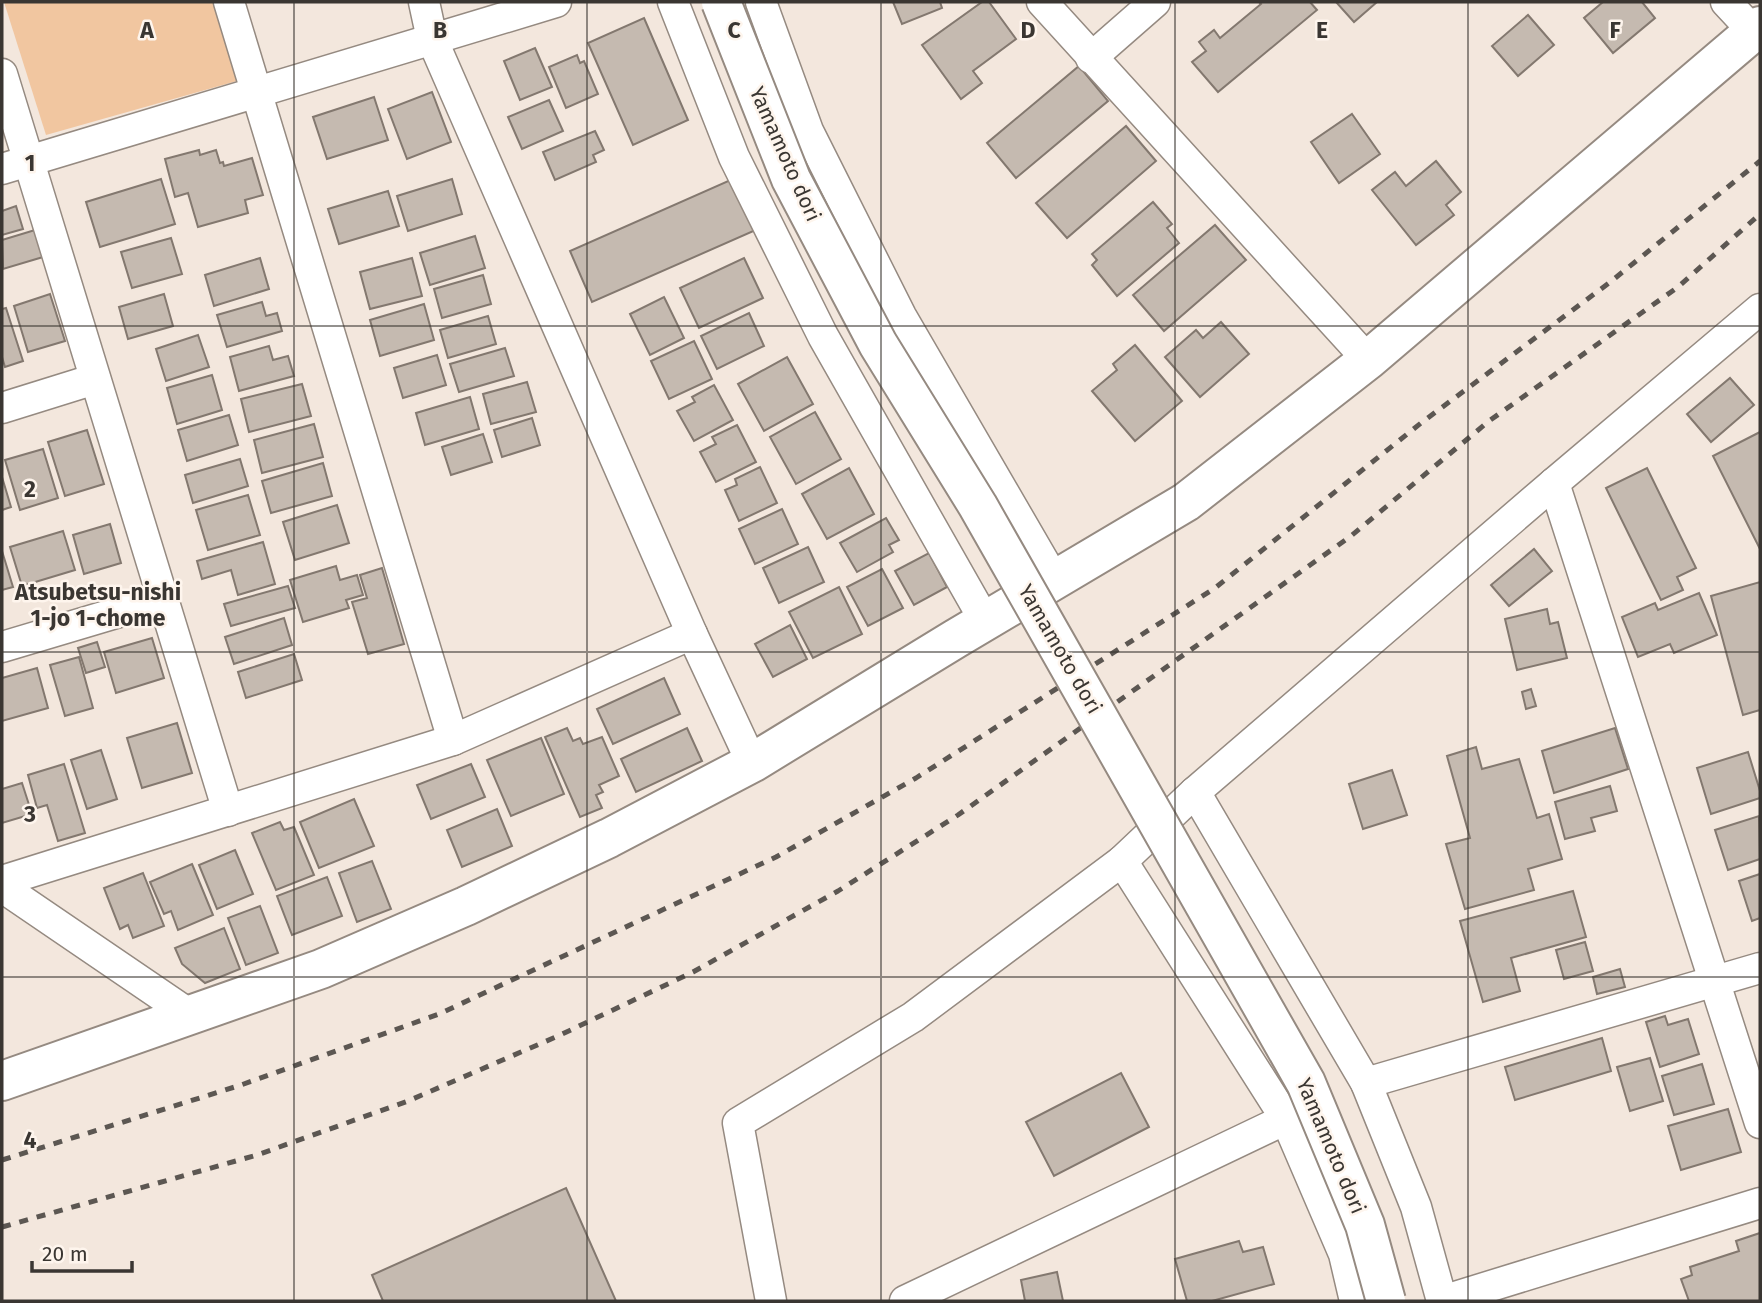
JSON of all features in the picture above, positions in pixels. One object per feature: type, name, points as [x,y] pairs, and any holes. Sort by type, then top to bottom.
[{"type":"street","points":[[229,2],[453,740]]},
{"type":"street","points":[[424,2],[432,39],[692,634],[752,764]]},
{"type":"street","points":[[15,165],[556,2]]},
{"type":"street","points":[[673,2],[733,157],[823,336],[985,621]]},
{"type":"street","name":"Yamamoto dori","points":[[721,2],[791,179],[878,344],[978,506],[1306,1083],[1365,1224],[1385,1301]]},
{"type":"street","points":[[761,2],[808,131],[901,316],[1055,581]]},
{"type":"street","points":[[1042,2],[1368,360]]},
{"type":"street","points":[[1091,58],[1155,2]]},
{"type":"street","points":[[2,1081],[321,969],[466,906],[609,838],[752,764],[1186,502],[1368,360],[1757,29],[1726,2]]},
{"type":"street","points":[[2,74],[15,165],[95,379],[228,811]]},
{"type":"street","points":[[771,1301],[738,1123],[913,1017],[1122,861],[1195,792],[1760,309]]},
{"type":"street","points":[[2,408],[95,379]]},
{"type":"street","points":[[1554,483],[1760,1123]]},
{"type":"street","points":[[2,647],[163,599]]},
{"type":"street","points":[[2,881],[453,740],[692,634]]},
{"type":"street","points":[[1195,792],[1366,1083],[1416,1206],[1442,1301],[1760,1203]]},
{"type":"street","points":[[1122,861],[1286,1119],[1344,1254],[1355,1301]]},
{"type":"street","points":[[2,887],[190,1015]]},
{"type":"street","points":[[1366,1083],[1760,968]]},
{"type":"street","points":[[905,1301],[1286,1119]]},
{"type":"shaded area","points":[[4,2],[214,2],[237,81],[46,135]]},
{"type":"building","points":[[893,2],[940,2],[942,8],[902,24]]},
{"type":"building","points":[[982,2],[989,2],[1016,39],[973,71],[982,83],[961,99],[922,45]]},
{"type":"building","points":[[1259,2],[1310,2],[1317,10],[1218,92],[1192,62],[1206,51],[1199,42],[1214,30],[1220,38],[1261,4]]},
{"type":"building","points":[[1336,2],[1377,2],[1354,22]]},
{"type":"building","points":[[1603,2],[1642,2],[1655,18],[1613,53],[1584,18]]},
{"type":"building","points":[[1528,15],[1554,45],[1518,76],[1492,46]]},
{"type":"building","points":[[644,18],[688,120],[633,145],[588,43]]},
{"type":"building","points":[[535,48],[552,87],[520,100],[504,61]]},
{"type":"building","points":[[577,55],[580,63],[584,61],[598,94],[566,108],[549,67]]},
{"type":"building","points":[[1079,66],[1108,101],[1016,178],[987,143]]},
{"type":"building","points":[[432,92],[451,142],[407,159],[388,109]]},
{"type":"building","points":[[374,97],[388,140],[327,159],[313,117]]},
{"type":"building","points":[[549,100],[563,131],[522,149],[508,117]]},
{"type":"building","points":[[1352,114],[1380,154],[1339,183],[1311,142]]},
{"type":"building","points":[[1126,126],[1156,161],[1067,238],[1036,203]]},
{"type":"building","points":[[595,131],[604,150],[593,155],[596,162],[555,180],[543,152]]},
{"type":"building","points":[[199,150],[200,155],[216,150],[220,163],[223,162],[224,166],[252,158],[263,195],[245,200],[248,213],[198,227],[188,193],[175,197],[165,159]]},
{"type":"building","points":[[1436,161],[1461,192],[1446,205],[1454,215],[1416,245],[1372,190],[1395,172],[1406,186]]},
{"type":"building","points":[[735,178],[758,229],[592,302],[570,251]]},
{"type":"building","points":[[161,179],[175,224],[100,247],[86,202]]},
{"type":"building","points":[[452,179],[462,214],[408,231],[397,196]]},
{"type":"building","points":[[388,191],[399,226],[339,244],[328,209]]},
{"type":"building","points":[[1153,202],[1172,224],[1167,228],[1179,243],[1117,296],[1092,265],[1097,260],[1092,254]]},
{"type":"building","points":[[16,206],[23,229],[2,235],[2,211]]},
{"type":"building","points":[[1215,225],[1246,260],[1164,331],[1133,295]]},
{"type":"building","points":[[35,230],[43,257],[3,269],[2,240]]},
{"type":"building","points":[[475,236],[485,268],[430,285],[420,253]]},
{"type":"building","points":[[171,238],[182,274],[132,288],[121,252]]},
{"type":"building","points":[[260,258],[269,289],[214,306],[205,275]]},
{"type":"building","points":[[412,258],[422,296],[370,309],[360,272]]},
{"type":"building","points":[[744,258],[763,298],[699,328],[680,288]]},
{"type":"building","points":[[483,275],[491,304],[442,318],[434,289]]},
{"type":"building","points":[[50,294],[65,341],[28,352],[14,306]]},
{"type":"building","points":[[164,294],[173,326],[128,339],[119,307]]},
{"type":"building","points":[[664,297],[684,338],[650,355],[630,314]]},
{"type":"building","points":[[262,302],[266,316],[277,313],[282,331],[227,347],[217,315]]},
{"type":"building","points":[[424,304],[434,340],[380,356],[370,320]]},
{"type":"building","points":[[6,308],[23,361],[5,367],[2,357],[2,309]]},
{"type":"building","points":[[749,313],[764,346],[717,369],[701,336]]},
{"type":"building","points":[[488,316],[496,344],[448,358],[440,330]]},
{"type":"building","points":[[1221,322],[1249,354],[1200,397],[1165,357],[1196,330],[1203,338]]},
{"type":"building","points":[[198,335],[209,367],[166,381],[156,349]]},
{"type":"building","points":[[694,341],[712,379],[669,399],[651,361]]},
{"type":"building","points":[[1135,345],[1182,401],[1135,441],[1092,391],[1117,370],[1113,364]]},
{"type":"building","points":[[269,346],[273,360],[288,356],[294,376],[239,391],[230,357]]},
{"type":"building","points":[[505,348],[514,376],[459,392],[450,364]]},
{"type":"building","points":[[437,355],[446,385],[403,398],[394,368]]},
{"type":"building","points":[[787,357],[813,404],[764,431],[738,384]]},
{"type":"building","points":[[212,375],[222,410],[177,424],[167,388]]},
{"type":"building","points":[[1730,378],[1754,405],[1711,442],[1687,414]]},
{"type":"building","points":[[527,382],[536,412],[491,424],[483,394]]},
{"type":"building","points":[[302,384],[311,416],[249,432],[241,399]]},
{"type":"building","points":[[714,385],[733,420],[694,441],[677,411],[695,402],[692,397]]},
{"type":"building","points":[[470,397],[479,429],[425,445],[416,413]]},
{"type":"building","points":[[815,412],[841,459],[796,484],[770,437]]},
{"type":"building","points":[[229,415],[238,445],[187,461],[178,430]]},
{"type":"building","points":[[532,418],[540,445],[502,457],[494,430]]},
{"type":"building","points":[[314,424],[323,457],[262,473],[254,440]]},
{"type":"building","points":[[737,425],[756,462],[716,482],[700,452],[716,444],[712,437]]},
{"type":"building","points":[[87,430],[104,484],[65,496],[48,442]]},
{"type":"building","points":[[1760,432],[1760,549],[1713,456]]},
{"type":"building","points":[[483,434],[492,462],[451,475],[442,447]]},
{"type":"building","points":[[43,449],[58,498],[20,510],[5,460]]},
{"type":"building","points":[[240,459],[248,486],[193,503],[185,475]]},
{"type":"building","points":[[323,463],[332,496],[271,513],[262,481]]},
{"type":"building","points":[[760,467],[777,503],[739,521],[725,490],[737,485],[735,479]]},
{"type":"building","points":[[849,468],[874,514],[827,539],[802,494]]},
{"type":"building","points":[[1647,468],[1696,568],[1677,577],[1683,590],[1661,600],[1606,488]]},
{"type":"building","points":[[2,477],[11,507],[2,510]]},
{"type":"building","points":[[248,495],[260,535],[208,550],[196,510]]},
{"type":"building","points":[[337,505],[349,543],[295,560],[283,522]]},
{"type":"building","points":[[782,509],[798,544],[755,564],[739,529]]},
{"type":"building","points":[[886,518],[899,540],[889,545],[893,552],[857,572],[840,543]]},
{"type":"building","points":[[110,524],[121,563],[84,574],[73,535]]},
{"type":"building","points":[[63,531],[75,570],[22,586],[10,547]]},
{"type":"building","points":[[263,542],[275,584],[238,595],[231,570],[202,579],[197,561]]},
{"type":"building","points":[[808,547],[824,582],[779,603],[763,568]]},
{"type":"building","points":[[1534,549],[1552,571],[1509,606],[1491,585]]},
{"type":"building","points":[[2,551],[13,587],[2,590]]},
{"type":"building","points":[[929,553],[947,587],[914,605],[895,571]]},
{"type":"building","points":[[336,566],[340,580],[357,575],[363,595],[346,600],[349,608],[303,622],[290,580]]},
{"type":"building","points":[[382,568],[404,644],[368,654],[352,602],[367,598],[360,575]]},
{"type":"building","points":[[882,569],[903,608],[868,626],[847,587]]},
{"type":"building","points":[[1760,582],[1760,710],[1743,715],[1711,596]]},
{"type":"building","points":[[288,586],[295,608],[231,626],[224,604]]},
{"type":"building","points":[[839,587],[862,634],[813,658],[789,612]]},
{"type":"building","points":[[1699,593],[1717,635],[1674,653],[1670,644],[1638,657],[1622,617],[1655,603],[1658,610]]},
{"type":"building","points":[[1547,609],[1550,624],[1558,622],[1567,658],[1517,670],[1505,619]]},
{"type":"building","points":[[284,618],[292,645],[234,664],[225,637]]},
{"type":"building","points":[[790,625],[807,659],[773,677],[755,644]]},
{"type":"building","points":[[152,638],[164,678],[116,693],[104,652]]},
{"type":"building","points":[[97,642],[105,667],[86,673],[78,648]]},
{"type":"building","points":[[294,654],[302,680],[246,698],[238,672]]},
{"type":"building","points":[[79,657],[93,708],[65,716],[50,665]]},
{"type":"building","points":[[37,668],[48,708],[2,721],[2,678]]},
{"type":"building","points":[[664,678],[680,714],[613,744],[597,709]]},
{"type":"building","points":[[1531,689],[1536,706],[1526,709],[1522,692]]},
{"type":"building","points":[[177,723],[192,773],[142,788],[127,738]]},
{"type":"building","points":[[567,728],[573,741],[580,738],[583,744],[602,737],[619,776],[599,785],[603,792],[596,795],[602,808],[580,817],[545,737]]},
{"type":"building","points":[[687,728],[702,761],[636,792],[621,759]]},
{"type":"building","points":[[1615,728],[1628,769],[1554,793],[1542,751]]},
{"type":"building","points":[[541,738],[564,794],[511,816],[487,760]]},
{"type":"building","points":[[1476,747],[1482,769],[1519,759],[1537,818],[1549,814],[1562,859],[1528,869],[1534,890],[1465,909],[1446,844],[1470,838],[1447,756]]},
{"type":"building","points":[[101,750],[117,799],[87,809],[71,760]]},
{"type":"building","points":[[1748,752],[1760,798],[1711,814],[1697,768]]},
{"type":"building","points":[[64,764],[85,833],[58,841],[47,805],[37,808],[28,775]]},
{"type":"building","points":[[471,764],[485,797],[431,819],[417,785]]},
{"type":"building","points":[[1392,770],[1407,815],[1363,829],[1349,784]]},
{"type":"building","points":[[22,783],[32,814],[2,823],[2,789]]},
{"type":"building","points":[[1610,786],[1617,811],[1591,818],[1595,831],[1565,839],[1555,802]]},
{"type":"building","points":[[354,799],[374,846],[319,868],[300,822]]},
{"type":"building","points":[[497,809],[512,846],[462,867],[447,830]]},
{"type":"building","points":[[1759,816],[1760,859],[1728,870],[1715,830]]},
{"type":"building","points":[[280,822],[284,830],[294,827],[314,875],[276,890],[252,833]]},
{"type":"building","points":[[235,850],[253,894],[217,909],[199,865]]},
{"type":"building","points":[[372,861],[391,909],[357,922],[339,873]]},
{"type":"building","points":[[192,864],[213,915],[178,930],[171,911],[164,914],[150,882]]},
{"type":"building","points":[[143,873],[164,926],[133,938],[128,925],[120,929],[104,888]]},
{"type":"building","points":[[1760,874],[1760,918],[1752,921],[1739,881]]},
{"type":"building","points":[[327,877],[342,916],[292,935],[277,896]]},
{"type":"building","points":[[1573,891],[1586,937],[1511,958],[1520,991],[1483,1002],[1460,921]]},
{"type":"building","points":[[260,906],[278,953],[246,965],[228,918]]},
{"type":"building","points":[[224,928],[240,969],[205,983],[182,964],[175,948]]},
{"type":"building","points":[[1585,942],[1593,971],[1564,979],[1556,950]]},
{"type":"building","points":[[1620,969],[1625,987],[1597,994],[1593,977]]},
{"type":"building","points":[[1665,1016],[1668,1025],[1688,1019],[1699,1054],[1660,1067],[1646,1022]]},
{"type":"building","points":[[1602,1038],[1611,1071],[1515,1100],[1505,1067]]},
{"type":"building","points":[[1650,1058],[1663,1101],[1630,1111],[1617,1067]]},
{"type":"building","points":[[1702,1064],[1714,1104],[1674,1115],[1662,1076]]},
{"type":"building","points":[[1121,1073],[1149,1127],[1054,1176],[1026,1122]]},
{"type":"building","points":[[1728,1109],[1741,1152],[1681,1170],[1668,1126]]},
{"type":"building","points":[[566,1188],[616,1301],[383,1301],[372,1275]]},
{"type":"building","points":[[1760,1233],[1760,1301],[1689,1301],[1681,1279],[1692,1275],[1690,1267],[1739,1251],[1736,1241]]},
{"type":"building","points":[[1239,1241],[1243,1252],[1263,1247],[1274,1284],[1212,1301],[1187,1301],[1175,1259]]},
{"type":"building","points":[[1057,1272],[1063,1301],[1025,1301],[1021,1280]]},
{"type":"railway","points":[[2,1160],[241,1085],[439,1014],[776,857],[916,778],[1215,588],[1421,423],[1609,283],[1760,161]]},
{"type":"railway","points":[[2,1227],[257,1155],[408,1101],[558,1036],[693,972],[838,891],[958,815],[1351,536],[1489,421],[1678,287],[1760,214]]},
{"type":"district","name":"Atsubetsu-nishi 1-jo 1-chome","points":[[98,605]]}]
